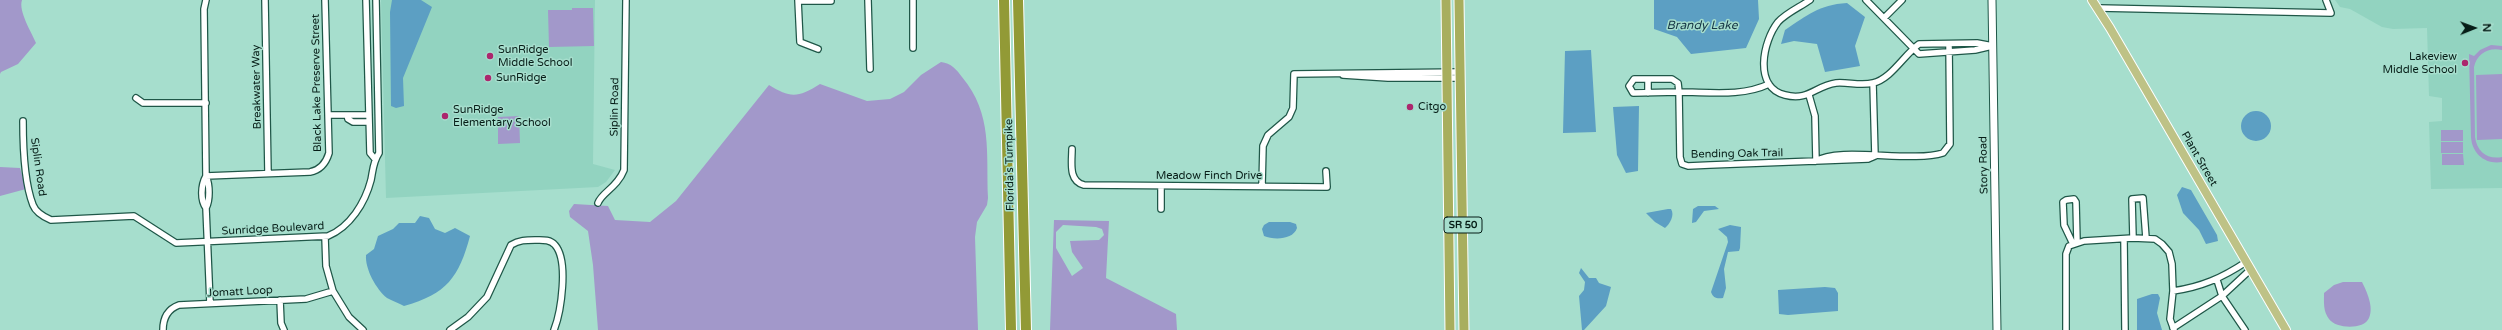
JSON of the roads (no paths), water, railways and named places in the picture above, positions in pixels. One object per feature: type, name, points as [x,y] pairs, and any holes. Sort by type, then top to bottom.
[{"type":"highway","name":"Florida's Turnpike","points":[[1004,0],[1011,330]]},
{"type":"highway","name":"Florida's Turnpike","points":[[1018,0],[1026,330]]},
{"type":"highway","name":"SR 50","points":[[1446,0],[1450,179],[1450,330]]},
{"type":"highway","name":"SR 50","points":[[1459,0],[1464,330]]},
{"type":"highway","points":[[1450,179],[1457,189],[1463,191]]},
{"type":"highway","points":[[1449,220],[1458,227],[1463,267]]},
{"type":"main road","name":"Plant Street","points":[[2092,0],[2099,8],[2286,330]]},
{"type":"street","points":[[206,0],[204,9],[206,176],[208,202],[206,208],[210,304]]},
{"type":"street","name":"Breakwater Way","points":[[265,0],[268,173]]},
{"type":"street","name":"Black Lake Preserve Street","points":[[206,176],[310,172],[324,165],[329,152],[325,0]]},
{"type":"street","name":"Sunridge Boulevard","points":[[366,0],[370,153],[375,159]]},
{"type":"street","name":"Sunridge Boulevard","points":[[134,216],[176,243],[325,237],[342,229],[354,215],[368,189],[375,159],[379,153],[376,0]]},
{"type":"street","name":"Siplin Road","points":[[598,203],[600,197],[620,181],[624,170],[626,0]]},
{"type":"street","points":[[868,0],[870,69]]},
{"type":"street","points":[[913,0],[913,48]]},
{"type":"street","points":[[1810,0],[1782,18],[1777,24],[1763,59],[1764,71],[1770,84],[1783,94],[1799,98],[1836,83],[1873,83],[1885,76],[1913,49],[1925,43],[1985,44],[1992,46]]},
{"type":"street","points":[[1866,0],[1919,54],[1949,53],[1992,46]]},
{"type":"street","points":[[1884,18],[1902,0]]},
{"type":"street","name":"Story Road","points":[[1992,0],[1997,330]]},
{"type":"street","points":[[2099,8],[2331,13],[2326,0]]},
{"type":"street","points":[[818,49],[800,42],[798,1],[831,1]]},
{"type":"street","name":"Bending Oak Trail","points":[[1679,92],[1682,164],[1710,166],[1816,161],[1822,157],[1845,158],[1937,155],[1947,149],[1950,144],[1949,44]]},
{"type":"street","points":[[1262,186],[1263,146],[1268,135],[1289,117],[1293,108],[1294,74],[1331,73],[1461,75]]},
{"type":"street","points":[[1648,79],[1648,93]]},
{"type":"street","points":[[1679,92],[1676,80],[1634,80],[1629,86],[1633,93],[1745,92],[1757,90],[1770,84]]},
{"type":"street","points":[[1873,83],[1875,156]]},
{"type":"street","points":[[1809,95],[1815,116],[1816,161]]},
{"type":"street","points":[[136,98],[143,103],[206,103]]},
{"type":"street","points":[[329,115],[368,115]]},
{"type":"street","points":[[347,115],[348,119],[353,122],[369,122]]},
{"type":"street","name":"Siplin Road","points":[[23,121],[27,172],[33,205],[40,215],[51,220],[134,216]]},
{"type":"street","name":"Meadow Finch Drive","points":[[1072,149],[1074,179],[1084,185],[1327,187],[1326,172]]},
{"type":"street","points":[[1161,186],[1161,209]]},
{"type":"street","points":[[2133,238],[2132,200],[2134,198],[2143,198],[2146,238]]},
{"type":"street","points":[[2074,199],[2076,202],[2075,243],[2064,225],[2064,202],[2066,200],[2074,199]]},
{"type":"street","points":[[325,237],[326,266],[333,291],[349,317],[363,330]]},
{"type":"street","points":[[2124,238],[2125,330]]},
{"type":"street","points":[[2066,330],[2066,254],[2069,246],[2075,243],[2124,238],[2146,238],[2162,244],[2169,252],[2173,290],[2170,319],[2173,329],[2222,296],[2250,270]]},
{"type":"street","points":[[450,330],[468,317],[487,297],[511,245],[524,240],[547,240],[554,244],[560,253],[561,261],[562,297],[560,314],[554,330]]},
{"type":"street","points":[[2173,290],[2192,288],[2217,280],[2246,262]]},
{"type":"street","points":[[2217,280],[2222,296],[2245,330]]},
{"type":"street","name":"Jomatt Loop","points":[[163,330],[165,316],[175,306],[314,298],[333,291]]},
{"type":"street","points":[[280,300],[284,330]]},
{"type":"water","points":[[392,0],[421,0],[432,7],[403,78],[404,106],[396,108],[391,106],[390,12]]},
{"type":"water","name":"Brandy Lake","points":[[1654,0],[1758,0],[1759,19],[1746,48],[1691,54],[1677,37],[1654,29]]},
{"type":"water","points":[[1847,3],[1865,17],[1855,46],[1860,66],[1825,72],[1817,44],[1794,41],[1781,44],[1785,30],[1807,15],[1821,8]]},
{"type":"water","points":[[1591,50],[1596,132],[1563,133],[1565,51]]},
{"type":"water","points":[[1639,106],[1638,171],[1626,173],[1617,155],[1613,107]]},
{"type":"water","points":[[2256,111],[2267,115],[2271,126],[2267,137],[2256,141],[2245,137],[2241,126],[2245,115]]},
{"type":"water","points":[[2182,187],[2191,190],[2217,235],[2218,241],[2206,244],[2199,230],[2183,213],[2177,195]]},
{"type":"water","points":[[1698,206],[1715,206],[1719,209],[1704,211],[1696,222],[1692,223],[1693,209]]},
{"type":"water","points":[[1671,209],[1672,211],[1672,217],[1669,224],[1665,228],[1655,222],[1646,213]]},
{"type":"water","points":[[420,216],[429,218],[435,229],[445,233],[455,228],[470,236],[461,263],[449,282],[431,296],[404,306],[387,298],[379,289],[369,272],[366,255],[374,249],[378,236],[393,229],[399,223],[415,223]]},
{"type":"water","points":[[1269,222],[1290,222],[1296,224],[1297,228],[1292,235],[1287,237],[1268,237],[1264,236],[1262,229],[1264,225]]},
{"type":"water","points":[[1730,225],[1741,227],[1740,248],[1739,251],[1728,252],[1724,269],[1726,288],[1723,298],[1717,298],[1713,296],[1711,292],[1728,242],[1727,237],[1718,229]]},
{"type":"water","points":[[1581,268],[1589,278],[1596,278],[1599,283],[1611,287],[1606,306],[1584,330],[1582,330],[1579,296],[1584,290],[1585,282],[1579,273]]},
{"type":"water","points":[[1825,287],[1835,288],[1838,293],[1838,311],[1788,315],[1779,314],[1778,290]]},
{"type":"water","points":[[2152,294],[2158,294],[2160,298],[2157,313],[2162,330],[2137,330],[2137,299]]},
{"type":"place","name":"SunRidge Middle School","points":[[490,56]]},
{"type":"place","name":"Lakeview Middle School","points":[[2465,63]]},
{"type":"place","name":"SunRidge","points":[[488,78]]},
{"type":"place","name":"Citgo","points":[[1410,107]]},
{"type":"place","name":"SunRidge Elementary School","points":[[445,116]]}]
